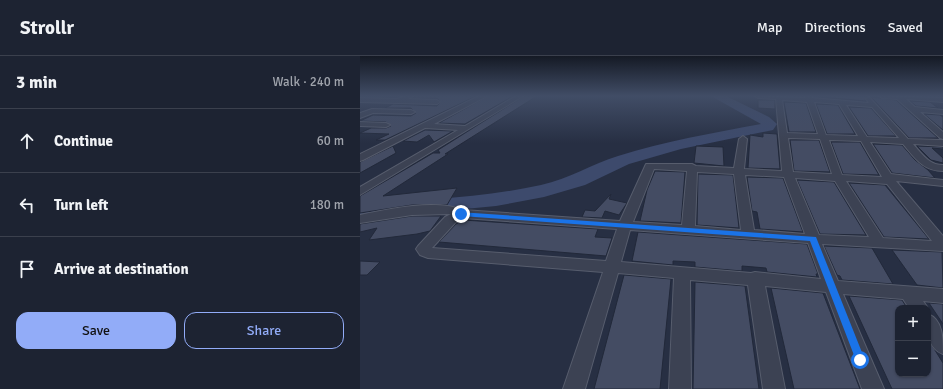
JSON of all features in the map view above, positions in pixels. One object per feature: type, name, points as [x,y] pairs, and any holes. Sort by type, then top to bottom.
[{"type":"street","points":[[360,116],[371,112]]},
{"type":"street","points":[[393,112],[411,112]]},
{"type":"street","points":[[360,158],[453,112]]},
{"type":"street","points":[[360,192],[365,185],[494,112]]},
{"type":"street","points":[[780,112],[788,175],[873,389]]},
{"type":"street","points":[[814,112],[838,177],[879,242]]},
{"type":"street","points":[[847,112],[889,179],[943,245]]},
{"type":"street","points":[[880,112],[930,166],[943,168]]},
{"type":"street","points":[[916,112],[943,136]]},
{"type":"street","points":[[360,124],[386,125]]},
{"type":"street","points":[[424,126],[467,128]]},
{"type":"street","points":[[783,135],[943,143]]},
{"type":"street","points":[[744,139],[739,171],[748,234]]},
{"type":"street","points":[[574,389],[625,225],[650,166],[692,167],[788,175],[889,179],[943,183]]},
{"type":"street","points":[[688,230],[692,167]]},
{"type":"street","points":[[360,219],[424,210],[453,210],[461,214],[813,239],[943,245]]},
{"type":"street","points":[[461,214],[450,220],[425,246],[423,251],[428,253],[755,278],[943,296]]},
{"type":"street","points":[[680,389],[682,272]]},
{"type":"street","points":[[755,278],[774,389]]},
{"type":"street","points":[[908,292],[917,305]]},
{"type":"street","points":[[931,327],[943,345]]},
{"type":"building","points":[[415,112],[444,112],[385,140],[376,140],[389,134],[360,133],[371,128],[386,128],[391,126],[386,122],[360,121],[373,115],[411,116],[416,113]]},
{"type":"building","points":[[460,112],[486,112],[465,124],[439,123]]},
{"type":"building","points":[[499,112],[512,112],[445,154],[448,154],[383,196],[457,188],[447,205],[412,205],[360,213],[360,196],[433,153],[440,153],[438,150]]},
{"type":"building","points":[[786,112],[809,112],[816,132],[789,132]]},
{"type":"building","points":[[819,112],[842,112],[855,134],[827,134]]},
{"type":"building","points":[[852,112],[874,112],[896,136],[868,136]]},
{"type":"building","points":[[884,112],[909,112],[938,138],[909,138]]},
{"type":"building","points":[[924,114],[940,115],[943,117],[943,130]]},
{"type":"building","points":[[425,130],[453,131],[434,142],[429,135],[417,142],[403,141]]},
{"type":"building","points":[[763,133],[777,134],[780,169],[748,168],[750,135],[763,137]]},
{"type":"building","points":[[790,140],[819,140],[830,172],[794,171]]},
{"type":"building","points":[[831,142],[860,142],[879,175],[843,174]]},
{"type":"building","points":[[873,144],[902,145],[915,160],[928,170],[935,178],[892,173]]},
{"type":"building","points":[[393,146],[396,153],[360,173],[360,162]]},
{"type":"building","points":[[696,146],[723,147],[724,166],[694,163]]},
{"type":"building","points":[[917,146],[943,147],[943,149],[932,148],[943,158],[943,163],[931,160]]},
{"type":"building","points":[[655,171],[685,172],[681,223],[640,221],[647,190]]},
{"type":"building","points":[[698,174],[733,175],[739,228],[697,225]]},
{"type":"building","points":[[747,177],[783,178],[803,232],[760,229],[757,212],[752,211]]},
{"type":"building","points":[[797,180],[834,182],[866,235],[820,234]]},
{"type":"building","points":[[849,183],[885,185],[929,239],[884,237]]},
{"type":"building","points":[[611,194],[609,199],[627,203],[619,215],[605,211],[602,218],[582,217],[585,210],[595,211]]},
{"type":"building","points":[[412,216],[441,216],[430,231],[417,234],[369,240],[377,228],[360,232],[360,224]]},
{"type":"building","points":[[463,220],[598,229],[595,237],[612,238],[606,256],[439,242],[456,224]]},
{"type":"building","points":[[638,232],[807,244],[818,274],[816,274],[817,277],[767,272],[766,268],[742,266],[742,271],[695,267],[695,262],[673,261],[673,265],[632,261]]},
{"type":"building","points":[[824,246],[872,248],[893,284],[842,280],[840,276],[837,275]]},
{"type":"building","points":[[892,250],[942,252],[943,288],[917,285]]},
{"type":"building","points":[[360,261],[380,262],[367,275],[360,275]]},
{"type":"building","points":[[624,275],[671,279],[660,389],[594,389]]},
{"type":"building","points":[[695,282],[745,286],[759,389],[693,389]]},
{"type":"building","points":[[771,288],[823,293],[860,389],[794,389]]},
{"type":"building","points":[[849,296],[902,300],[905,305],[895,305],[895,377],[931,377],[931,344],[943,363],[943,389],[892,389]]},
{"type":"building","points":[[929,303],[943,304],[943,324],[931,305]]},
{"type":"waterway","points":[[360,212],[496,199],[544,191],[578,181],[623,160],[679,145],[768,127],[770,124],[747,112]]},
{"type":"route","points":[[461,214],[813,239],[860,360]]}]
